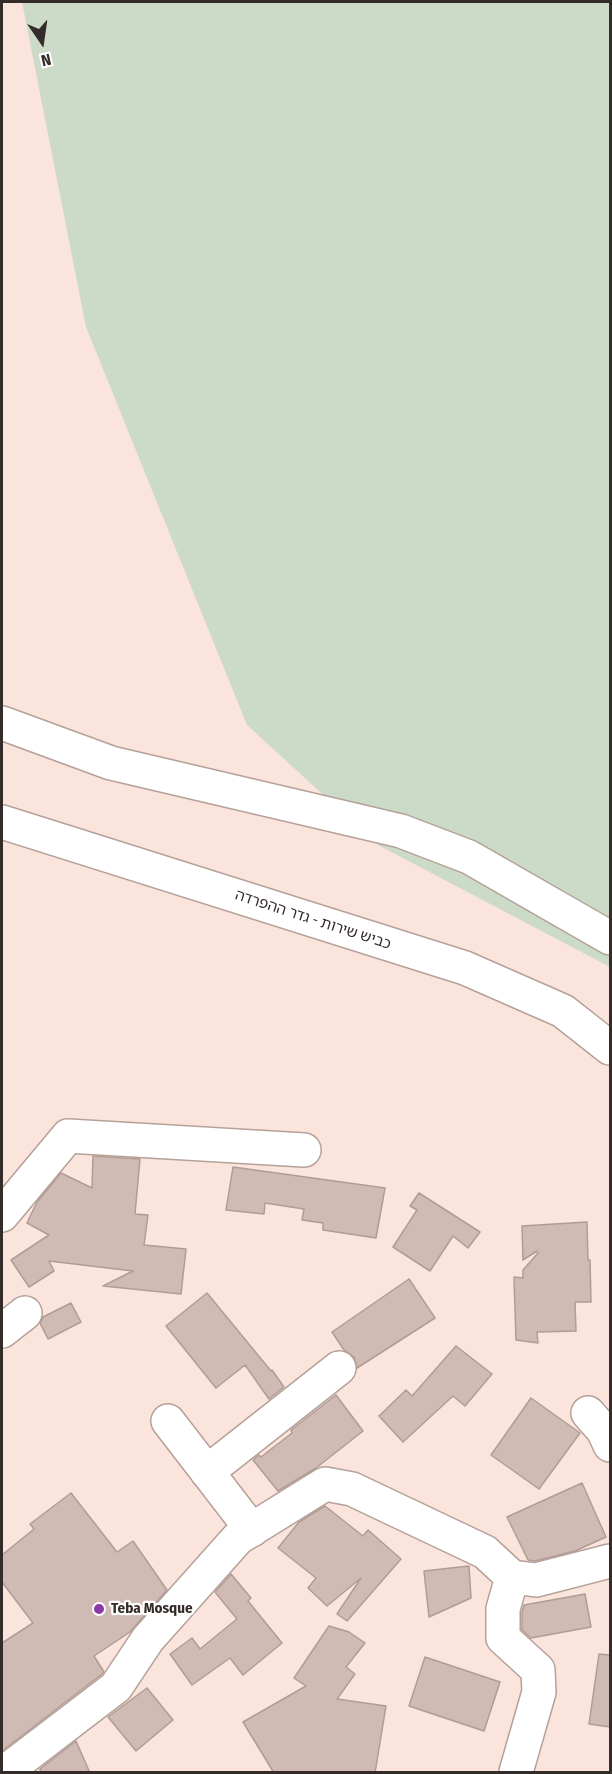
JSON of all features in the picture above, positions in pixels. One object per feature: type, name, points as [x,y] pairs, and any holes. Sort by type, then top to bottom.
[{"type":"street","points":[[2,723],[111,764],[401,831],[469,857],[610,938]]},
{"type":"street","name":"כביש שירות - גדר ההפרדה","points":[[2,822],[465,968],[563,1011],[610,1048]]},
{"type":"street","points":[[2,1215],[68,1136],[304,1150]]},
{"type":"street","points":[[207,1472],[339,1368]]},
{"type":"street","points":[[588,1413],[603,1430],[610,1445]]},
{"type":"street","points":[[168,1421],[252,1530]]},
{"type":"street","points":[[5,1773],[116,1687],[148,1639],[238,1538],[325,1484],[352,1489],[485,1552],[512,1577],[536,1580],[610,1561]]},
{"type":"street","points":[[512,1577],[503,1609],[503,1638],[538,1670],[539,1692],[516,1773]]},
{"type":"green space","points":[[22,2],[610,2],[610,967],[378,845],[247,725],[86,327]]},
{"type":"building","points":[[93,1156],[140,1159],[135,1214],[148,1215],[144,1245],[186,1249],[181,1294],[103,1286],[133,1271],[49,1261],[54,1271],[29,1287],[11,1260],[49,1235],[27,1223],[37,1202],[61,1173],[92,1188]]},
{"type":"building","points":[[233,1167],[385,1188],[376,1238],[323,1230],[323,1223],[302,1220],[304,1209],[265,1203],[264,1214],[226,1210]]},
{"type":"building","points":[[419,1193],[480,1232],[468,1248],[453,1236],[430,1271],[393,1247],[417,1210],[410,1206]]},
{"type":"building","points":[[587,1222],[591,1302],[575,1302],[576,1331],[537,1332],[538,1343],[516,1340],[514,1277],[523,1278],[523,1270],[538,1253],[537,1251],[523,1260],[522,1226]]},
{"type":"building","points":[[409,1279],[435,1318],[357,1368],[354,1357],[344,1350],[332,1332]]},
{"type":"building","points":[[207,1293],[284,1387],[269,1399],[245,1365],[216,1388],[166,1326]]},
{"type":"building","points":[[71,1303],[81,1322],[48,1339],[40,1323],[43,1317]]},
{"type":"building","points":[[456,1346],[492,1374],[465,1406],[453,1396],[403,1442],[379,1416],[406,1390],[412,1396]]},
{"type":"building","points":[[336,1395],[363,1431],[316,1468],[278,1491],[253,1460],[259,1455],[261,1457],[292,1433],[291,1430]]},
{"type":"building","points":[[531,1398],[580,1433],[539,1489],[491,1455]]},
{"type":"building","points":[[582,1483],[606,1537],[575,1551],[535,1561],[528,1560],[507,1517]]},
{"type":"building","points":[[71,1493],[117,1552],[133,1541],[167,1590],[130,1632],[94,1656],[104,1672],[102,1674],[2,1751],[2,1643],[33,1623],[2,1582],[2,1555],[34,1529],[30,1524]]},
{"type":"building","points":[[325,1506],[363,1536],[368,1530],[401,1559],[347,1621],[337,1614],[361,1578],[327,1606],[308,1588],[316,1578],[278,1548],[299,1522]]},
{"type":"building","points":[[469,1566],[471,1598],[429,1617],[424,1571]]},
{"type":"building","points":[[231,1574],[251,1598],[248,1601],[282,1643],[243,1675],[230,1658],[192,1685],[170,1654],[192,1638],[200,1649],[237,1619],[215,1592]]},
{"type":"building","points":[[585,1594],[591,1627],[531,1638],[522,1630],[524,1605]]},
{"type":"building","points":[[329,1626],[349,1632],[365,1643],[346,1667],[355,1674],[337,1699],[386,1706],[375,1773],[274,1773],[243,1722],[306,1686],[294,1678]]},
{"type":"building","points":[[599,1654],[610,1655],[610,1727],[589,1724]]},
{"type":"building","points":[[425,1657],[500,1682],[484,1731],[409,1706]]},
{"type":"building","points":[[147,1688],[173,1720],[136,1751],[108,1717]]},
{"type":"building","points":[[76,1741],[90,1773],[41,1773],[40,1769]]},
{"type":"place","name":"Teba Mosque","points":[[99,1609]]}]
